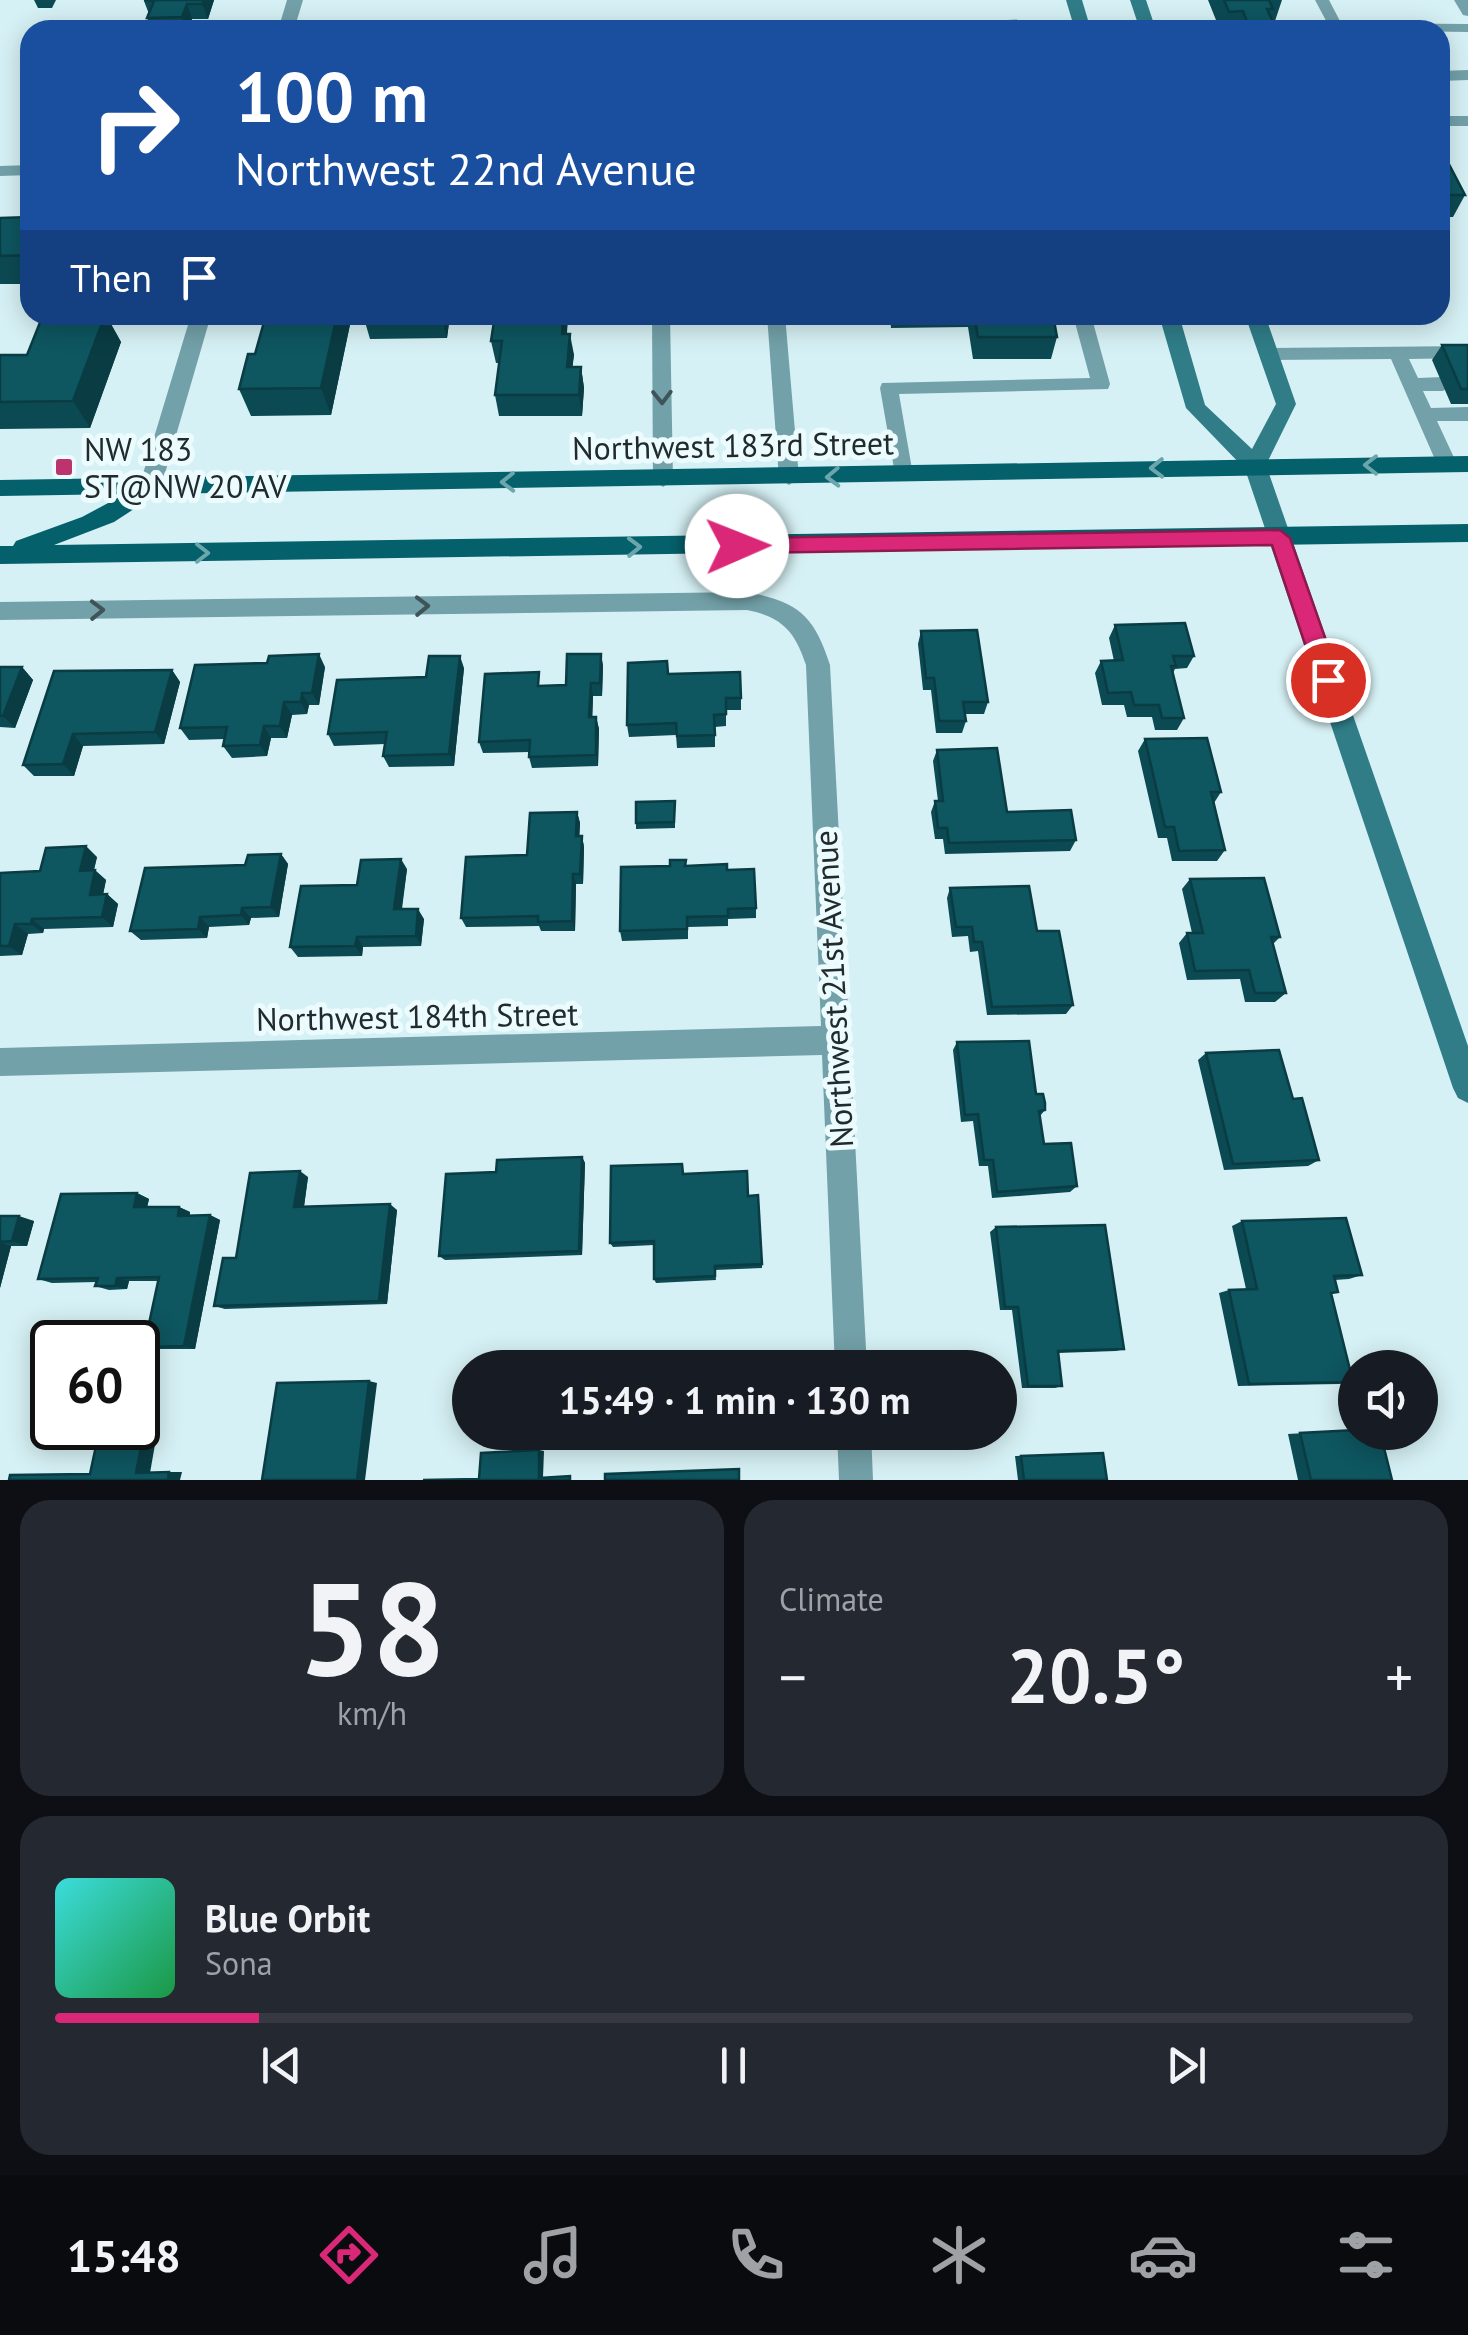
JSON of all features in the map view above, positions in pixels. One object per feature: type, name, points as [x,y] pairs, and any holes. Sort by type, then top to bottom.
[{"type":"main road","points":[[1172,325],[1196,408],[1255,465],[1458,1032],[1468,1088]]},
{"type":"main road","points":[[1255,465],[1286,404],[1259,325]]},
{"type":"main road","name":"Northwest 183rd Street","points":[[0,488],[1458,464]]},
{"type":"main road","points":[[0,554],[101,520],[131,504],[150,487]]},
{"type":"main road","points":[[0,554],[1468,533]]},
{"type":"street","points":[[150,487],[198,325]]},
{"type":"street","name":"Northwest 21st Avenue","points":[[0,611],[747,601],[771,605],[795,616],[810,638],[818,665],[850,1350]]},
{"type":"street","name":"Northwest 184th Street","points":[[0,1062],[835,1040]]},
{"type":"street","points":[[855,1450],[856,1480]]},
{"type":"lane","points":[[1461,0],[1468,12]]},
{"type":"lane","points":[[661,325],[663,480]]},
{"type":"lane","points":[[777,325],[789,478]]},
{"type":"lane","points":[[902,475],[890,388],[1101,384],[1085,325]]},
{"type":"lane","points":[[1269,354],[1468,352]]},
{"type":"lane","points":[[1398,353],[1425,415],[1458,464]]},
{"type":"lane","points":[[1411,384],[1443,384]]},
{"type":"lane","points":[[1425,415],[1468,414]]},
{"type":"building","points":[[144,0],[204,0],[202,4],[187,4],[182,17],[147,18],[154,1]]},
{"type":"building","points":[[1224,0],[1269,0],[1273,9],[1267,9],[1272,20],[1246,20],[1243,11],[1229,12]]},
{"type":"building","points":[[1450,166],[1465,195],[1450,195]]},
{"type":"building","points":[[20,217],[20,255],[0,256],[0,218]]},
{"type":"building","points":[[39,325],[101,325],[73,401],[0,402],[0,355],[27,355]]},
{"type":"building","points":[[263,325],[335,325],[321,388],[239,389],[248,354],[255,354]]},
{"type":"building","points":[[493,325],[562,325],[562,334],[570,334],[567,367],[581,367],[579,395],[495,395],[502,341],[491,341]]},
{"type":"building","points":[[976,325],[1055,325],[1057,337],[978,337]]},
{"type":"building","points":[[1442,345],[1468,345],[1468,389],[1461,389]]},
{"type":"building","points":[[1185,623],[1194,656],[1173,656],[1176,666],[1171,666],[1184,718],[1162,718],[1159,705],[1134,705],[1131,692],[1108,693],[1101,661],[1123,660],[1115,625]]},
{"type":"building","points":[[977,630],[988,702],[963,702],[966,721],[939,721],[934,678],[926,678],[921,631]]},
{"type":"building","points":[[319,654],[312,693],[302,693],[301,702],[284,702],[280,726],[264,726],[260,745],[223,746],[227,727],[180,728],[195,665],[267,663],[269,656]]},
{"type":"building","points":[[567,654],[601,654],[600,683],[591,683],[589,717],[596,717],[596,755],[529,757],[530,740],[479,742],[485,674],[539,672],[538,686],[566,685]]},
{"type":"building","points":[[429,656],[460,656],[449,754],[383,756],[387,732],[328,734],[337,680],[426,677]]},
{"type":"building","points":[[667,661],[668,674],[740,672],[741,698],[726,698],[726,714],[714,715],[715,735],[677,736],[676,723],[627,725],[628,663]]},
{"type":"building","points":[[0,667],[22,667],[3,716],[0,716]]},
{"type":"building","points":[[172,670],[155,732],[73,734],[63,764],[23,765],[54,671]]},
{"type":"building","points":[[1207,738],[1221,792],[1211,792],[1225,850],[1179,851],[1174,827],[1165,827],[1145,739]]},
{"type":"building","points":[[997,748],[1007,812],[1071,810],[1076,840],[949,843],[947,828],[938,828],[935,801],[943,801],[937,750]]},
{"type":"building","points":[[675,801],[674,822],[636,823],[636,802]]},
{"type":"building","points":[[577,812],[576,836],[582,836],[580,874],[573,874],[572,921],[538,922],[538,916],[461,918],[466,857],[527,855],[530,813]]},
{"type":"building","points":[[86,846],[80,871],[95,870],[90,895],[107,894],[102,917],[32,919],[31,924],[15,924],[9,946],[0,946],[0,873],[40,871],[46,848]]},
{"type":"building","points":[[281,854],[271,907],[242,908],[241,915],[200,917],[198,929],[130,931],[145,868],[245,865],[248,855]]},
{"type":"building","points":[[401,859],[394,909],[418,909],[416,936],[357,937],[355,946],[290,947],[301,886],[357,885],[361,860]]},
{"type":"building","points":[[670,860],[686,860],[685,866],[727,864],[727,870],[754,869],[756,908],[728,909],[728,916],[687,917],[687,929],[620,931],[621,867],[670,866]]},
{"type":"building","points":[[1264,878],[1280,937],[1271,937],[1286,993],[1255,993],[1249,970],[1195,971],[1187,933],[1203,933],[1190,879]]},
{"type":"building","points":[[1029,886],[1037,931],[1059,931],[1073,1005],[992,1007],[982,942],[974,942],[972,927],[956,927],[950,888]]},
{"type":"building","points":[[1029,1041],[1036,1094],[1043,1094],[1045,1103],[1045,1110],[1039,1111],[1044,1144],[1071,1143],[1077,1186],[997,1192],[993,1160],[984,1160],[978,1114],[965,1115],[957,1042]]},
{"type":"building","points":[[1279,1050],[1293,1099],[1302,1098],[1319,1160],[1233,1164],[1206,1053]]},
{"type":"building","points":[[582,1157],[579,1251],[439,1256],[446,1174],[496,1172],[497,1160]]},
{"type":"building","points":[[682,1164],[683,1174],[747,1171],[748,1196],[758,1195],[762,1264],[715,1266],[715,1276],[654,1279],[654,1241],[610,1243],[611,1166]]},
{"type":"building","points":[[300,1171],[294,1207],[390,1204],[379,1301],[214,1306],[223,1258],[236,1258],[250,1173]]},
{"type":"building","points":[[137,1193],[134,1207],[179,1207],[178,1216],[210,1215],[184,1346],[160,1347],[160,1320],[150,1320],[159,1277],[117,1278],[115,1286],[95,1286],[98,1278],[38,1279],[61,1194]]},
{"type":"building","points":[[0,1216],[19,1216],[12,1241],[0,1242]]},
{"type":"building","points":[[1346,1218],[1362,1275],[1334,1276],[1338,1292],[1331,1293],[1345,1350],[1338,1350],[1338,1382],[1249,1384],[1229,1290],[1257,1289],[1242,1221]]},
{"type":"building","points":[[1105,1225],[1124,1349],[1058,1351],[1062,1386],[1028,1386],[1018,1307],[1005,1307],[996,1227]]},
{"type":"building","points":[[369,1381],[357,1480],[262,1480],[277,1383]]},
{"type":"building","points":[[1338,1431],[1338,1450],[1384,1450],[1392,1480],[1311,1480],[1300,1433]]},
{"type":"building","points":[[95,1450],[140,1450],[136,1473],[169,1472],[168,1480],[9,1480],[10,1475],[90,1474]]},
{"type":"building","points":[[539,1450],[539,1478],[570,1476],[570,1480],[423,1480],[479,1479],[481,1453]]},
{"type":"building","points":[[1103,1453],[1107,1480],[1024,1480],[1021,1456]]},
{"type":"building","points":[[739,1469],[739,1480],[605,1480],[605,1474]]},
{"type":"place","name":"NW 183 ST@NW 20 AV","points":[[64,467]]},
{"type":"route","points":[[737,546],[1280,538],[1328,680]]}]
